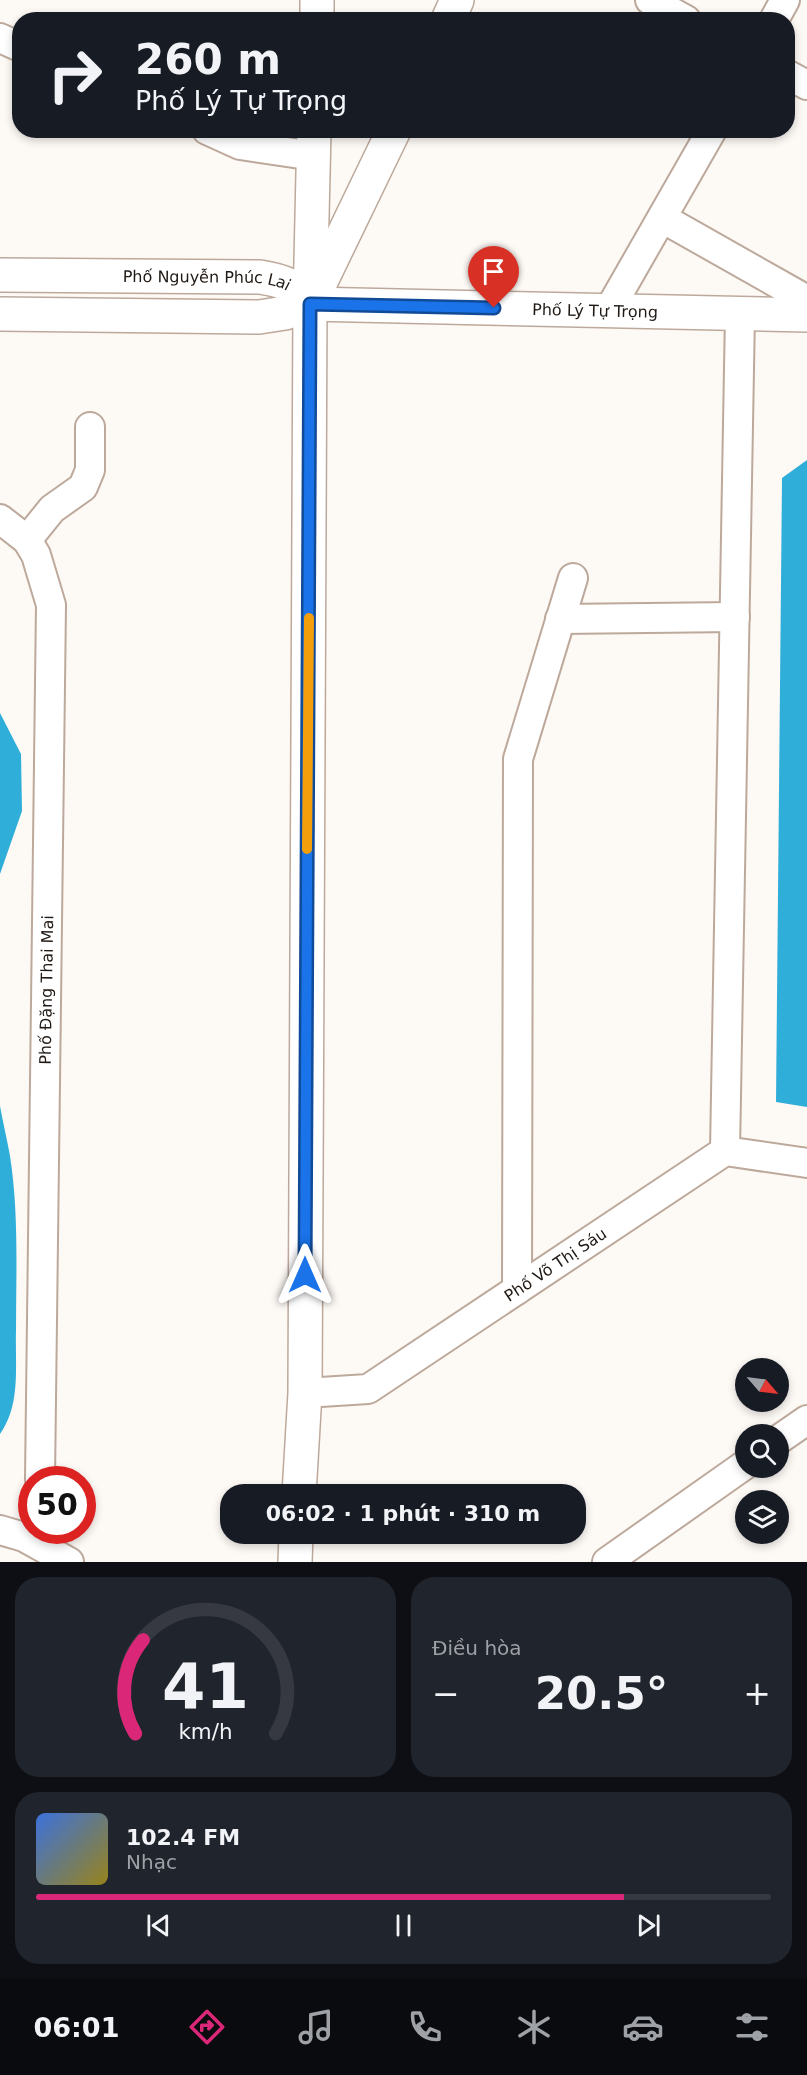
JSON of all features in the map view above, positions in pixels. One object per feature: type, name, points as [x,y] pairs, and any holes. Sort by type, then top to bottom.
[{"type":"main road","points":[[310,304],[390,138]]},
{"type":"main road","points":[[300,1484],[305,1393],[310,304],[314,143]]},
{"type":"main road","name":"Phố Nguyễn Phúc Lai","points":[[0,275],[260,277],[283,281],[299,290],[310,304],[285,313],[259,316],[0,314]]},
{"type":"main road","name":"Phố Lý Tự Trọng","points":[[310,304],[807,315]]},
{"type":"main road","points":[[295,1562],[296,1544]]},
{"type":"street","points":[[650,0],[672,12]]},
{"type":"street","points":[[225,138],[240,145],[314,143]]},
{"type":"street","points":[[609,310],[707,138]]},
{"type":"street","points":[[662,218],[807,300]]},
{"type":"street","points":[[740,314],[725,1152],[807,1163]]},
{"type":"street","points":[[27,540],[52,508],[83,488],[90,470],[90,427]]},
{"type":"street","name":"Phố Đặng Thai Mai","points":[[0,519],[27,540],[36,555],[51,605],[40,1466]]},
{"type":"street","points":[[517,1290],[518,759],[573,578]]},
{"type":"street","points":[[560,619],[735,617]]},
{"type":"street","name":"Phố Võ Thị Sáu","points":[[305,1393],[368,1389],[725,1152]]},
{"type":"street","points":[[789,1432],[807,1420]]},
{"type":"street","points":[[607,1562],[735,1472]]},
{"type":"street","points":[[0,1530],[18,1535]]},
{"type":"street","points":[[47,1544],[69,1562]]},
{"type":"water","points":[[807,460],[807,1107],[776,1102],[782,478]]},
{"type":"water","points":[[0,713],[21,754],[22,811],[0,874]]},
{"type":"water","points":[[0,1106],[13,1178],[16,1266],[14,1398],[7,1423],[0,1434]]},
{"type":"slow traffic","points":[[307,849],[309,618]]},
{"type":"route","points":[[305,1275],[310,304],[494,308]]}]
